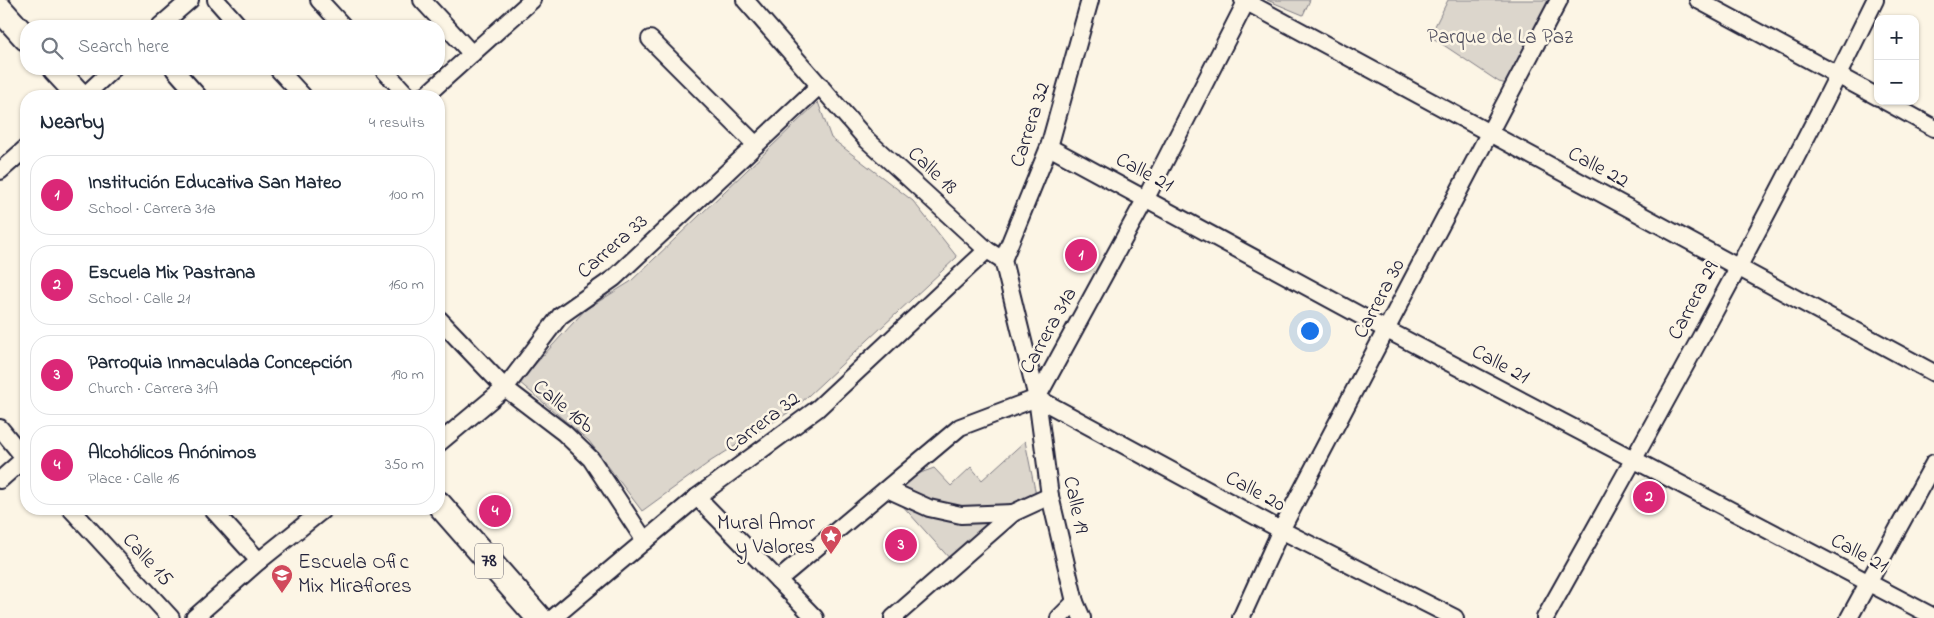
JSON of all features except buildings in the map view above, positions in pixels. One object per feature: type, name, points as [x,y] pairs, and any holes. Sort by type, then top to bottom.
[{"type":"highway","points":[[0,8],[20,31]]},
{"type":"highway","points":[[61,75],[74,90]]},
{"type":"highway","name":"78","points":[[445,511],[539,618]]},
{"type":"street","points":[[167,20],[190,0]]},
{"type":"street","points":[[216,0],[234,20]]},
{"type":"street","points":[[319,0],[337,20]]},
{"type":"street","points":[[422,0],[441,20]]},
{"type":"street","name":"Calle 18","points":[[745,0],[867,140],[988,250],[1002,260]]},
{"type":"street","name":"Carrera 32","points":[[1002,260],[1049,146],[1090,0]]},
{"type":"street","name":"Carrera 30","points":[[1241,618],[1281,530],[1559,0]]},
{"type":"street","points":[[1698,0],[1874,95]]},
{"type":"street","name":"Carrera 29","points":[[1545,618],[1634,459],[1838,76],[1875,0]]},
{"type":"street","points":[[432,90],[528,1]]},
{"type":"street","name":"Calle 22","points":[[1245,1],[1934,373]]},
{"type":"street","name":"Carrera 31a","points":[[778,580],[960,427],[1037,398],[1146,198],[1245,1]]},
{"type":"street","points":[[445,25],[472,54]]},
{"type":"street","points":[[650,39],[756,145]]},
{"type":"street","points":[[90,90],[107,75]]},
{"type":"street","points":[[179,75],[193,90]]},
{"type":"street","points":[[284,75],[297,90]]},
{"type":"street","points":[[388,75],[402,90]]},
{"type":"street","name":"Carrera 33","points":[[445,438],[504,388],[560,316],[614,278],[820,85]]},
{"type":"street","points":[[1892,105],[1934,128]]},
{"type":"street","name":"Calle 21","points":[[1049,146],[1387,330],[1934,617]]},
{"type":"street","points":[[0,171],[20,153]]},
{"type":"street","name":"Carrera 32","points":[[553,618],[697,497],[818,409],[988,250]]},
{"type":"street","points":[[1002,260],[1037,398]]},
{"type":"street","name":"Calle 16b","points":[[445,325],[504,388],[564,432],[591,459],[645,541]]},
{"type":"street","name":"Calle 19","points":[[1037,398],[1050,496],[1076,602],[1082,618]]},
{"type":"street","name":"Calle 20","points":[[1037,398],[1281,530],[1455,618]]},
{"type":"street","points":[[0,428],[20,451]]},
{"type":"street","points":[[1849,618],[1934,462]]},
{"type":"street","points":[[0,480],[20,463]]},
{"type":"street","points":[[887,489],[929,508],[961,515],[1014,513]]},
{"type":"street","points":[[894,618],[1014,513],[1050,496]]},
{"type":"street","points":[[697,497],[815,618]]},
{"type":"street","name":"Calle 15","points":[[77,515],[171,618]]},
{"type":"street","points":[[217,515],[258,561]]},
{"type":"street","points":[[194,618],[258,561],[316,515]]},
{"type":"street","points":[[1060,618],[1076,602]]},
{"type":"green space","points":[[1267,0],[1310,0],[1303,15]]},
{"type":"green space","name":"Parque de La Paz","points":[[1448,0],[1564,0],[1518,87],[1499,82],[1430,36]]},
{"type":"green space","points":[[818,102],[831,138],[913,201],[957,257],[794,409],[711,461],[642,511],[589,441],[519,382],[585,310],[630,282]]},
{"type":"green space","points":[[1025,441],[1036,495],[1012,504],[951,560],[893,495],[915,475],[934,468],[951,486],[971,467],[982,480]]},
{"type":"place","name":"Institución Educativa San Mateo","points":[[1081,255]]},
{"type":"place","name":"Escuela Mix Pastrana","points":[[1649,497]]},
{"type":"place","name":"Alcohólicos Anónimos","points":[[495,511]]},
{"type":"place","name":"Parroquia Inmaculada Concepción","points":[[901,545]]},
{"type":"place","name":"Mural Amor y Valores","points":[[831,555]]},
{"type":"place","name":"Escuela Ofic Mix Miraflores","points":[[282,594]]}]
